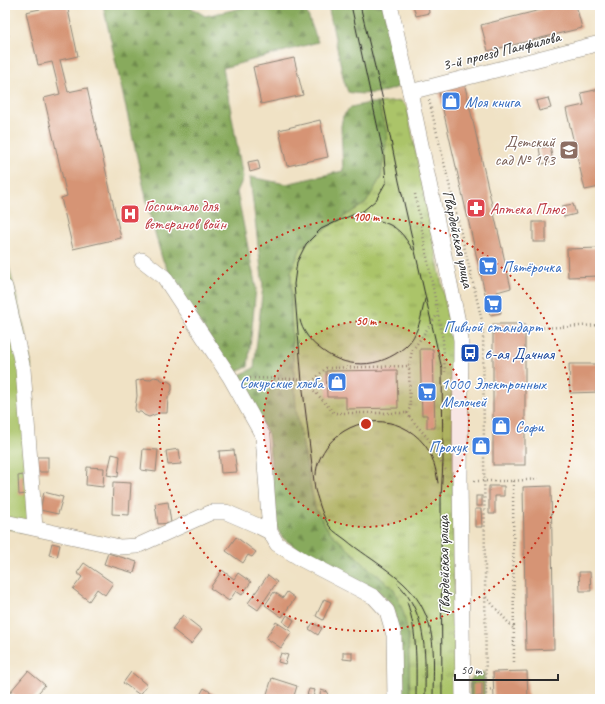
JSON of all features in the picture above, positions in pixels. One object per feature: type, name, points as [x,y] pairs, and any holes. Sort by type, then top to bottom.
[{"type":"street","name":"Гвардейская улица","points":[[390,5],[410,92],[461,340],[460,480],[463,699]]},
{"type":"street","name":"3-й проезд Панфилова","points":[[410,92],[600,44]]},
{"type":"street","points":[[142,260],[164,277],[230,377],[263,436],[270,532],[277,544],[303,560],[374,597],[387,611],[394,635],[395,699]]},
{"type":"street","points":[[5,287],[23,369],[35,528]]},
{"type":"street","points":[[5,522],[120,547],[137,546],[212,512],[226,512],[256,524],[270,532]]},
{"type":"path","points":[[407,413],[410,408],[409,366],[412,351],[437,314]]},
{"type":"path","points":[[539,328],[600,325]]},
{"type":"path","points":[[309,385],[326,368],[409,366]]},
{"type":"path","points":[[240,378],[296,378],[309,385],[334,413],[407,413]]},
{"type":"path","points":[[407,413],[414,424],[431,443],[443,467],[447,471]]},
{"type":"path","points":[[485,481],[539,479]]},
{"type":"path","points":[[512,481],[514,662]]},
{"type":"path","points":[[599,488],[600,526]]},
{"type":"path","points":[[486,597],[513,628]]},
{"type":"path","points":[[486,690],[494,689]]},
{"type":"green space","points":[[103,5],[187,5],[205,16],[256,5],[304,5],[318,42],[223,68],[243,178],[237,192],[256,288],[248,367],[233,373],[175,285],[162,258],[149,211]]},
{"type":"green space","points":[[328,5],[383,5],[401,82],[398,87],[387,91],[374,93],[361,94],[348,92],[344,81]]},
{"type":"green space","points":[[401,101],[407,107],[452,336],[455,699],[410,699],[408,634],[394,589],[367,567],[329,531],[315,508],[296,410],[291,315],[291,272],[301,247],[326,228],[366,203],[381,177],[387,134],[378,103]]},
{"type":"green space","points":[[378,103],[387,134],[381,177],[366,203],[326,228],[301,247],[291,272],[291,315],[296,410],[315,508],[329,531],[367,567],[394,589],[403,611],[408,634],[410,699],[400,699],[395,615],[390,603],[378,591],[321,566],[283,538],[277,529],[268,434],[236,377],[254,368],[263,286],[250,177],[286,184],[343,171],[341,126],[343,116],[351,107]]},
{"type":"green space","points":[[5,251],[23,323],[31,363],[35,534],[5,528]]},
{"type":"green space","points":[[484,672],[484,699],[470,699],[470,680],[475,675]]},
{"type":"building","points":[[59,5],[67,5],[78,56],[60,60],[68,92],[87,88],[121,238],[73,249],[61,198],[67,196],[44,98],[60,94],[52,62],[38,65],[26,12]]},
{"type":"building","points":[[413,5],[428,5],[429,13],[416,16]]},
{"type":"building","points":[[560,5],[576,5],[582,28],[488,51],[481,25]]},
{"type":"building","points":[[5,21],[9,36],[5,37]]},
{"type":"building","points":[[294,58],[303,95],[261,104],[253,67]]},
{"type":"building","points":[[464,82],[511,288],[497,292],[501,313],[490,315],[438,88]]},
{"type":"building","points":[[600,89],[600,120],[596,121],[600,137],[600,187],[585,190],[566,109],[584,105],[581,93]]},
{"type":"building","points":[[548,98],[551,108],[539,111],[536,101]]},
{"type":"building","points":[[320,120],[328,157],[287,166],[279,130]]},
{"type":"building","points":[[550,146],[553,162],[542,164],[539,148]]},
{"type":"building","points":[[258,160],[260,169],[250,172],[248,162]]},
{"type":"building","points":[[573,204],[576,214],[564,217],[562,206]]},
{"type":"building","points":[[533,222],[546,222],[546,242],[533,242]]},
{"type":"building","points":[[600,248],[600,276],[568,277],[567,249]]},
{"type":"building","points":[[493,324],[525,324],[525,465],[493,465]]},
{"type":"building","name":"1000 Электронных Мелочей","points":[[420,349],[433,349],[435,428],[427,428],[427,415],[422,415]]},
{"type":"building","points":[[569,364],[600,364],[600,392],[570,393]]},
{"type":"building","points":[[397,370],[398,408],[346,409],[346,397],[327,397],[326,371]]},
{"type":"building","points":[[154,377],[163,381],[168,381],[172,384],[172,390],[168,398],[167,413],[159,413],[149,417],[141,412],[136,412],[136,381],[143,379],[149,380]]},
{"type":"building","points":[[143,449],[158,450],[156,472],[141,470]]},
{"type":"building","points":[[179,449],[181,464],[168,465],[166,451]]},
{"type":"building","points":[[234,450],[237,472],[221,473],[219,451]]},
{"type":"building","points":[[112,454],[120,456],[118,477],[107,475]]},
{"type":"building","points":[[37,457],[48,457],[48,472],[37,472]]},
{"type":"building","points":[[87,467],[104,468],[103,487],[86,485]]},
{"type":"building","points":[[23,475],[25,494],[19,495],[18,476]]},
{"type":"building","points":[[113,482],[131,483],[129,515],[112,514]]},
{"type":"building","points":[[489,486],[504,486],[504,496],[495,496],[495,514],[489,514]]},
{"type":"building","points":[[551,486],[554,649],[526,650],[523,487]]},
{"type":"building","points":[[44,492],[63,497],[58,514],[40,510]]},
{"type":"building","points":[[476,496],[482,496],[482,506],[476,506]]},
{"type":"building","points":[[168,502],[171,523],[158,524],[155,504]]},
{"type":"building","points":[[475,509],[481,509],[482,527],[475,527]]},
{"type":"building","points":[[236,537],[256,552],[252,557],[248,555],[243,563],[226,551]]},
{"type":"building","points":[[52,543],[60,545],[57,557],[49,555]]},
{"type":"building","points":[[108,553],[137,562],[134,573],[104,564]]},
{"type":"building","points":[[84,563],[113,583],[105,595],[97,589],[89,601],[73,589],[82,577],[77,573]]},
{"type":"building","points":[[222,570],[234,579],[238,573],[251,582],[242,595],[236,591],[229,601],[210,588]]},
{"type":"building","points":[[579,572],[590,572],[591,591],[580,591]]},
{"type":"building","points":[[268,575],[277,582],[258,610],[248,603]]},
{"type":"building","points":[[274,592],[283,598],[287,592],[295,598],[282,617],[265,605]]},
{"type":"building","points":[[324,599],[331,602],[323,620],[316,616]]},
{"type":"building","points":[[183,615],[202,630],[191,644],[172,629]]},
{"type":"building","points":[[287,615],[294,620],[290,627],[283,622]]},
{"type":"building","points":[[276,622],[292,632],[281,648],[266,638]]},
{"type":"building","points":[[313,623],[322,628],[318,635],[309,629]]},
{"type":"building","points":[[343,652],[352,652],[352,660],[343,659]]},
{"type":"building","points":[[281,653],[288,655],[285,664],[278,662]]},
{"type":"building","points":[[28,671],[45,685],[33,699],[18,699],[10,692]]},
{"type":"building","points":[[527,671],[528,699],[494,699],[493,672]]},
{"type":"building","points":[[131,672],[147,685],[140,695],[123,683]]},
{"type":"building","points":[[272,678],[297,686],[293,699],[274,699],[266,697]]},
{"type":"building","points":[[482,683],[482,696],[473,697],[473,684]]},
{"type":"building","points":[[204,688],[222,699],[206,699],[200,695]]},
{"type":"building","points":[[309,689],[315,690],[313,697],[307,695]]},
{"type":"building","points":[[321,690],[328,692],[326,699],[319,699]]},
{"type":"tram line","points":[[351,5],[384,156],[386,182],[376,200],[363,211],[321,229],[306,244],[297,262],[294,284],[302,382],[315,490],[323,514],[333,531],[389,571],[417,598],[427,619],[432,641],[434,664],[433,699]]},
{"type":"tram line","points":[[360,5],[382,96],[399,181],[442,369],[442,699]]},
{"type":"tram line","points":[[352,218],[378,220],[390,225],[402,234],[413,250]]},
{"type":"tram line","points":[[300,320],[304,331],[309,338],[315,345],[328,355],[351,363],[373,363],[384,360],[395,354],[410,342],[419,325],[425,299]]},
{"type":"tram line","points":[[316,475],[318,463],[322,455],[328,445],[338,435],[363,423],[376,422],[389,423],[402,427],[414,434],[424,444],[430,453],[434,462],[438,483]]},
{"type":"tram line","points":[[398,584],[408,596],[420,624],[425,653],[425,699]]},
{"type":"tram line","points":[[407,602],[411,614],[415,638],[416,699]]},
{"type":"place","name":"Моя книга","points":[[451,101]]},
{"type":"place","name":"Детский сад № 193","points":[[569,150]]},
{"type":"place","name":"Аптека Плюс","points":[[476,208]]},
{"type":"place","name":"Госпиталь для ветеранов войн","points":[[130,214]]},
{"type":"place","name":"Пятёрочка","points":[[488,266]]},
{"type":"place","name":"Пивной стандарт","points":[[493,304]]},
{"type":"place","name":"6-ая Дачная","points":[[470,353]]},
{"type":"place","name":"Сокурские хлеба","points":[[337,382]]},
{"type":"place","name":"1000 Электронных Мелочей","points":[[427,392]]},
{"type":"place","name":"Софи","points":[[501,426]]},
{"type":"place","name":"Прохук","points":[[481,446]]}]
